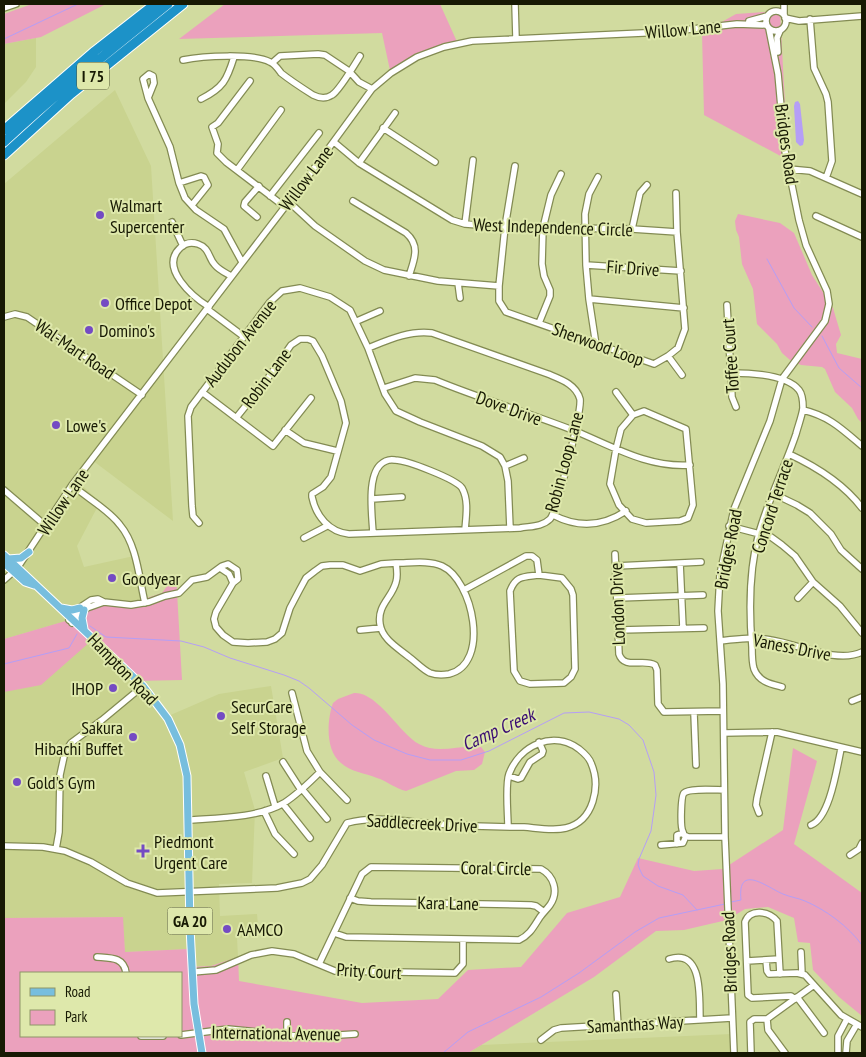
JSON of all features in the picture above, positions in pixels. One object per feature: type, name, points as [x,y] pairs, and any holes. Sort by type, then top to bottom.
[{"type":"highway","name":"I 75","points":[[4,130],[88,57],[156,4]]},
{"type":"highway","points":[[4,142],[75,79],[168,4]]},
{"type":"highway","name":"I 75","points":[[5,154],[71,94],[183,4]]},
{"type":"main road","points":[[5,559],[21,558],[29,552]]},
{"type":"main road","name":"Hampton Road","points":[[5,559],[26,582],[39,588]]},
{"type":"main road","name":"Hampton Road","points":[[15,570],[39,588],[143,686],[168,719],[180,745],[187,776],[189,892],[194,1004],[202,1053]]},
{"type":"main road","points":[[61,608],[82,609],[84,629]]},
{"type":"street","points":[[4,8],[16,4]]},
{"type":"street","points":[[515,4],[516,38]]},
{"type":"street","points":[[780,4],[775,11],[767,16],[768,27],[774,32],[799,21],[860,14]]},
{"type":"street","points":[[782,29],[786,22],[784,4]]},
{"type":"street","points":[[775,11],[799,21]]},
{"type":"street","name":"Willow Lane","points":[[4,580],[15,570],[29,552],[72,485],[289,202],[372,89],[399,67],[435,50],[472,41],[665,32],[737,24],[767,16]]},
{"type":"street","points":[[810,19],[814,68],[828,102],[832,160],[826,178]]},
{"type":"street","name":"Willow Lane","points":[[737,24],[768,27]]},
{"type":"street","name":"Bridges Road","points":[[768,27],[778,74]]},
{"type":"street","name":"Bridges Road","points":[[734,1053],[725,837],[724,733],[718,611],[720,574],[734,509],[770,421],[782,379],[825,321],[829,304],[827,291],[803,232],[788,169],[782,128],[778,74],[777,38],[782,29]]},
{"type":"street","points":[[272,63],[280,56],[318,54],[325,56],[349,71],[359,82],[372,89]]},
{"type":"street","points":[[183,60],[210,56],[252,56],[272,63],[281,72],[319,98],[332,96],[360,56]]},
{"type":"street","points":[[201,99],[212,94],[228,78],[234,57]]},
{"type":"street","points":[[250,81],[218,123],[212,127],[218,144],[217,153],[285,207]]},
{"type":"street","points":[[148,98],[170,147],[179,183],[185,198],[224,229],[242,262]]},
{"type":"street","points":[[237,170],[281,110]]},
{"type":"street","points":[[359,163],[395,113]]},
{"type":"street","points":[[383,128],[436,162]]},
{"type":"street","points":[[270,196],[319,133]]},
{"type":"street","name":"West Independence Circle","points":[[334,142],[359,163],[452,220],[465,224],[677,232]]},
{"type":"street","points":[[465,224],[473,160]]},
{"type":"street","name":"Sherwood Loop","points":[[515,166],[505,227],[499,286],[499,301],[506,312],[654,364],[678,348],[685,329],[677,232],[676,193]]},
{"type":"street","points":[[788,169],[805,170],[862,194]]},
{"type":"street","points":[[539,323],[550,296],[542,264],[544,228],[551,195],[561,174]]},
{"type":"street","points":[[179,183],[201,176],[204,177],[208,185],[192,205]]},
{"type":"street","points":[[596,345],[586,265],[586,214],[589,194],[598,177]]},
{"type":"street","points":[[632,229],[640,193],[647,184]]},
{"type":"street","points":[[257,217],[244,206],[245,202],[259,186]]},
{"type":"street","points":[[353,201],[412,238],[416,252],[409,276]]},
{"type":"street","points":[[289,202],[315,226],[365,261],[384,270],[409,276],[458,283],[499,286]]},
{"type":"street","points":[[816,216],[862,237]]},
{"type":"street","points":[[172,222],[183,246]]},
{"type":"street","points":[[231,276],[214,264],[203,246],[192,243],[183,246],[177,252],[174,260],[177,275],[186,288],[196,299],[243,336]]},
{"type":"street","name":"Fir Drive","points":[[586,265],[681,271]]},
{"type":"street","points":[[458,283],[460,298]]},
{"type":"street","name":"Audubon Avenue","points":[[199,523],[194,519],[192,506],[188,416],[193,403],[278,293],[295,288],[308,289],[336,299],[350,310],[368,348],[385,394],[392,405],[402,414],[487,448],[497,454],[505,466]]},
{"type":"street","points":[[589,300],[684,308]]},
{"type":"street","name":"Toffee Court","points":[[727,305],[733,401],[736,406]]},
{"type":"street","points":[[356,321],[380,311]]},
{"type":"street","name":"Wal-Mart Road","points":[[4,317],[15,314],[27,318],[142,395]]},
{"type":"street","name":"Robin Loop Lane","points":[[368,348],[412,333],[427,332],[447,337],[564,381],[574,387],[580,400],[575,431],[557,504],[549,520],[538,525],[510,528],[372,533]]},
{"type":"street","name":"Robin Lane","points":[[236,418],[291,345],[300,339],[313,341],[318,348],[344,410],[346,422],[331,477],[322,487],[314,492],[312,497],[320,516],[327,526]]},
{"type":"street","points":[[668,356],[682,375]]},
{"type":"street","points":[[731,373],[755,373],[782,379],[798,389],[802,397],[803,410],[818,414],[832,421],[862,446]]},
{"type":"street","name":"Dove Drive","points":[[384,388],[415,378],[435,380],[575,431],[649,462],[690,465]]},
{"type":"street","points":[[202,392],[273,446],[311,398]]},
{"type":"street","points":[[616,392],[633,415]]},
{"type":"street","name":"Concord Terrace","points":[[782,687],[767,683],[754,670],[751,638],[751,594],[754,556],[759,533],[789,454],[803,410]]},
{"type":"street","points":[[644,411],[686,429],[693,505],[688,518],[680,521],[646,523],[632,519],[619,505],[610,484],[616,449],[621,430],[633,415],[644,411]]},
{"type":"street","points":[[284,430],[304,443],[337,451]]},
{"type":"street","points":[[789,454],[815,466],[840,484],[862,508]]},
{"type":"street","points":[[510,528],[508,482],[505,466],[524,458]]},
{"type":"street","points":[[304,538],[327,526],[343,534],[372,533],[374,477],[381,464],[396,460],[448,478],[461,486],[466,504],[465,530]]},
{"type":"street","points":[[72,485],[119,523],[126,532],[133,551],[145,603]]},
{"type":"street","points":[[4,490],[46,526]]},
{"type":"street","points":[[774,494],[810,513],[831,534],[841,550],[861,565]]},
{"type":"street","points":[[372,499],[402,497]]},
{"type":"street","points":[[553,515],[576,524],[591,524],[608,522],[626,511]]},
{"type":"street","points":[[729,526],[771,537],[795,556],[812,582],[840,606],[862,633]]},
{"type":"street","name":"London Drive","points":[[615,554],[619,656],[621,660],[628,663],[650,662],[656,666],[658,704],[660,709],[668,713],[723,712]]},
{"type":"street","points":[[464,590],[528,556],[534,557],[538,562],[540,575]]},
{"type":"street","points":[[616,566],[701,562]]},
{"type":"street","points":[[72,620],[82,609],[91,605],[104,602],[127,605],[145,603],[179,593],[192,580],[206,577],[225,564],[228,564],[237,570],[238,579],[233,583],[216,612],[214,619],[216,627],[225,638],[233,642],[267,642],[282,633],[290,608],[306,578],[315,570],[330,565],[343,565],[360,571],[381,564],[433,563],[440,565],[454,576],[464,590],[472,613],[473,640],[467,660],[452,673],[438,675],[426,670],[387,639],[381,628],[379,617],[381,608],[396,582],[396,564]]},
{"type":"street","points":[[680,563],[683,628]]},
{"type":"street","points":[[540,575],[562,578],[571,589],[573,595],[575,669],[571,678],[564,683],[530,684],[520,681],[514,671],[510,591],[513,583],[519,578],[540,575]]},
{"type":"street","points":[[798,598],[812,582]]},
{"type":"street","points":[[618,598],[703,595]]},
{"type":"street","points":[[360,630],[381,628]]},
{"type":"street","points":[[619,630],[704,628]]},
{"type":"street","name":"Vaness Drive","points":[[720,641],[751,638],[771,640],[838,656],[862,652]]},
{"type":"street","points":[[56,849],[59,826],[60,775],[65,752],[71,743],[143,686]]},
{"type":"street","points":[[292,693],[307,751],[320,772],[347,800]]},
{"type":"street","points":[[852,701],[862,697]]},
{"type":"street","points":[[694,712],[696,765]]},
{"type":"street","points":[[759,813],[756,805],[757,798],[772,732]]},
{"type":"street","points":[[724,733],[786,733],[862,752]]},
{"type":"street","name":"Saddlecreek Drive","points":[[4,846],[56,849],[78,855],[127,883],[162,894],[282,888],[310,879],[322,865],[347,823],[360,820],[456,826],[564,828],[579,821],[592,806],[596,792],[596,774],[590,760],[574,746],[565,742],[552,740],[539,742]]},
{"type":"street","points":[[508,776],[521,778],[530,762],[543,753],[539,742],[522,753],[508,776],[508,827]]},
{"type":"street","points":[[811,824],[817,822],[825,811],[841,748]]},
{"type":"street","points":[[283,762],[302,790],[327,819]]},
{"type":"street","points":[[189,820],[236,817],[264,811],[282,804],[302,790],[320,772]]},
{"type":"street","points":[[266,776],[275,806]]},
{"type":"street","points":[[684,834],[682,797],[685,792],[691,790],[724,790]]},
{"type":"street","points":[[282,804],[310,838]]},
{"type":"street","points":[[264,811],[275,834],[294,854]]},
{"type":"street","points":[[661,845],[677,844],[677,835],[684,834],[725,837]]},
{"type":"street","points":[[850,855],[859,849],[862,843]]},
{"type":"street","name":"Coral Circle","points":[[319,964],[362,874],[371,867],[541,869],[548,872],[554,880],[554,895],[551,904],[528,936],[520,940],[346,937],[334,933]]},
{"type":"street","name":"Kara Lane","points":[[350,898],[371,902],[531,905],[544,912]]},
{"type":"street","points":[[780,974],[777,921],[770,915],[761,912],[748,917],[745,921],[749,996],[790,996],[796,998],[824,1033]]},
{"type":"street","name":"Prity Court","points":[[193,972],[216,970],[251,955],[272,951],[294,954],[335,972],[455,973],[463,964],[463,939]]},
{"type":"street","points":[[801,952],[802,974]]},
{"type":"street","points":[[669,959],[676,957],[684,959],[696,970],[700,1020]]},
{"type":"street","points":[[96,958],[115,958],[121,960],[126,972]]},
{"type":"street","points":[[747,961],[779,959]]},
{"type":"street","points":[[766,960],[768,973],[802,974],[840,1014],[860,1026],[846,1041],[846,1053]]},
{"type":"street","points":[[751,1053],[750,1022],[754,1019],[767,1019],[814,985]]},
{"type":"street","points":[[616,994],[618,1024]]},
{"type":"street","name":"Samanthas Way","points":[[542,1040],[554,1030],[561,1028],[732,1018]]},
{"type":"street","points":[[767,1019],[768,1030],[785,1053]]},
{"type":"street","points":[[838,1053],[838,1036],[847,1019]]},
{"type":"street","points":[[287,1022],[287,1036]]},
{"type":"street","name":"International Avenue","points":[[182,1035],[228,1029],[307,1037],[355,1034]]},
{"type":"shaded area","points":[[36,38],[36,67],[26,82],[4,104],[4,44]]},
{"type":"shaded area","points":[[115,90],[151,166],[173,521],[92,460],[76,480],[100,502],[77,546],[84,567],[134,556],[143,599],[4,639],[4,184]]},
{"type":"shaded area","points":[[798,101],[800,104],[804,140],[803,145],[800,146],[796,142],[794,106],[795,102]]},
{"type":"shaded area","points":[[91,641],[135,681],[166,717],[219,694],[271,686],[283,758],[244,772],[255,810],[252,883],[219,884],[220,916],[257,914],[259,936],[237,938],[238,957],[211,966],[190,967],[188,949],[125,952],[122,917],[4,918],[4,686]]},
{"type":"shaded area","points":[[732,1034],[733,1053],[468,1053],[481,1045]]},
{"type":"green space","points":[[32,4],[106,4],[41,37],[4,44],[4,14]]},
{"type":"green space","points":[[225,4],[440,4],[458,44],[432,48],[411,59],[391,75],[382,33],[179,39]]},
{"type":"green space","points":[[780,11],[788,160],[704,115],[702,33],[736,14]]},
{"type":"green space","points":[[738,214],[780,223],[794,233],[812,275],[833,308],[841,335],[836,344],[837,353],[862,359],[862,423],[852,408],[835,392],[825,369],[801,365],[790,360],[757,324],[753,289],[742,264],[739,237],[736,230],[735,221]]},
{"type":"green space","points":[[176,574],[182,680],[135,681],[91,641],[41,685],[4,692],[4,639],[69,620],[93,598],[129,604],[162,593]]},
{"type":"green space","points":[[354,693],[363,694],[380,706],[404,732],[419,744],[434,749],[481,747],[485,752],[482,764],[474,770],[456,771],[406,791],[381,779],[349,768],[341,763],[332,751],[329,718],[333,703]]},
{"type":"green space","points":[[793,748],[817,761],[794,844],[862,893],[862,1016],[839,997],[813,970],[810,943],[798,942],[794,918],[768,907],[745,909],[727,920],[684,930],[656,931],[594,977],[468,1053],[4,1053],[4,918],[123,917],[125,952],[188,949],[190,967],[211,966],[238,957],[239,981],[362,1003],[438,999],[468,970],[521,967],[567,913],[620,897],[638,858],[694,871],[723,869],[783,830]]},
{"type":"waterway","points":[[4,39],[78,4]]},
{"type":"waterway","points":[[767,259],[794,308],[812,327]]},
{"type":"waterway","points":[[822,336],[839,368],[862,388]]},
{"type":"waterway","name":"Camp Creek","points":[[90,626],[106,637],[181,641],[204,647],[230,658],[284,675],[299,681],[309,688],[352,725],[374,740],[407,754],[430,760],[461,760],[489,751],[564,713],[589,712],[619,719],[629,725],[643,740],[654,772],[656,795],[654,810],[651,831],[639,859],[638,865],[640,870],[643,876],[658,886],[683,895],[697,910]]},
{"type":"waterway","name":"Camp Creek","points":[[4,664],[69,648],[77,634]]},
{"type":"waterway","name":"Camp Creek","points":[[731,902],[741,900],[741,889],[744,882],[755,880],[783,894],[805,901],[821,909],[843,925],[862,945]]},
{"type":"waterway","points":[[443,1053],[468,1032],[541,997],[579,973],[635,932],[659,918],[725,904]]},
{"type":"place","name":"Walmart Supercenter","points":[[100,215]]},
{"type":"place","name":"Office Depot","points":[[105,303]]},
{"type":"place","name":"Domino's","points":[[89,330]]},
{"type":"place","name":"Lowe's","points":[[56,425]]},
{"type":"place","name":"Goodyear","points":[[112,578]]},
{"type":"place","name":"IHOP","points":[[113,688]]},
{"type":"place","name":"SecurCare Self Storage","points":[[221,716]]},
{"type":"place","name":"Sakura Hibachi Buffet","points":[[133,737]]},
{"type":"place","name":"Gold's Gym","points":[[17,782]]},
{"type":"place","name":"Piedmont Urgent Care","points":[[143,851]]},
{"type":"place","name":"AAMCO","points":[[227,929]]}]
